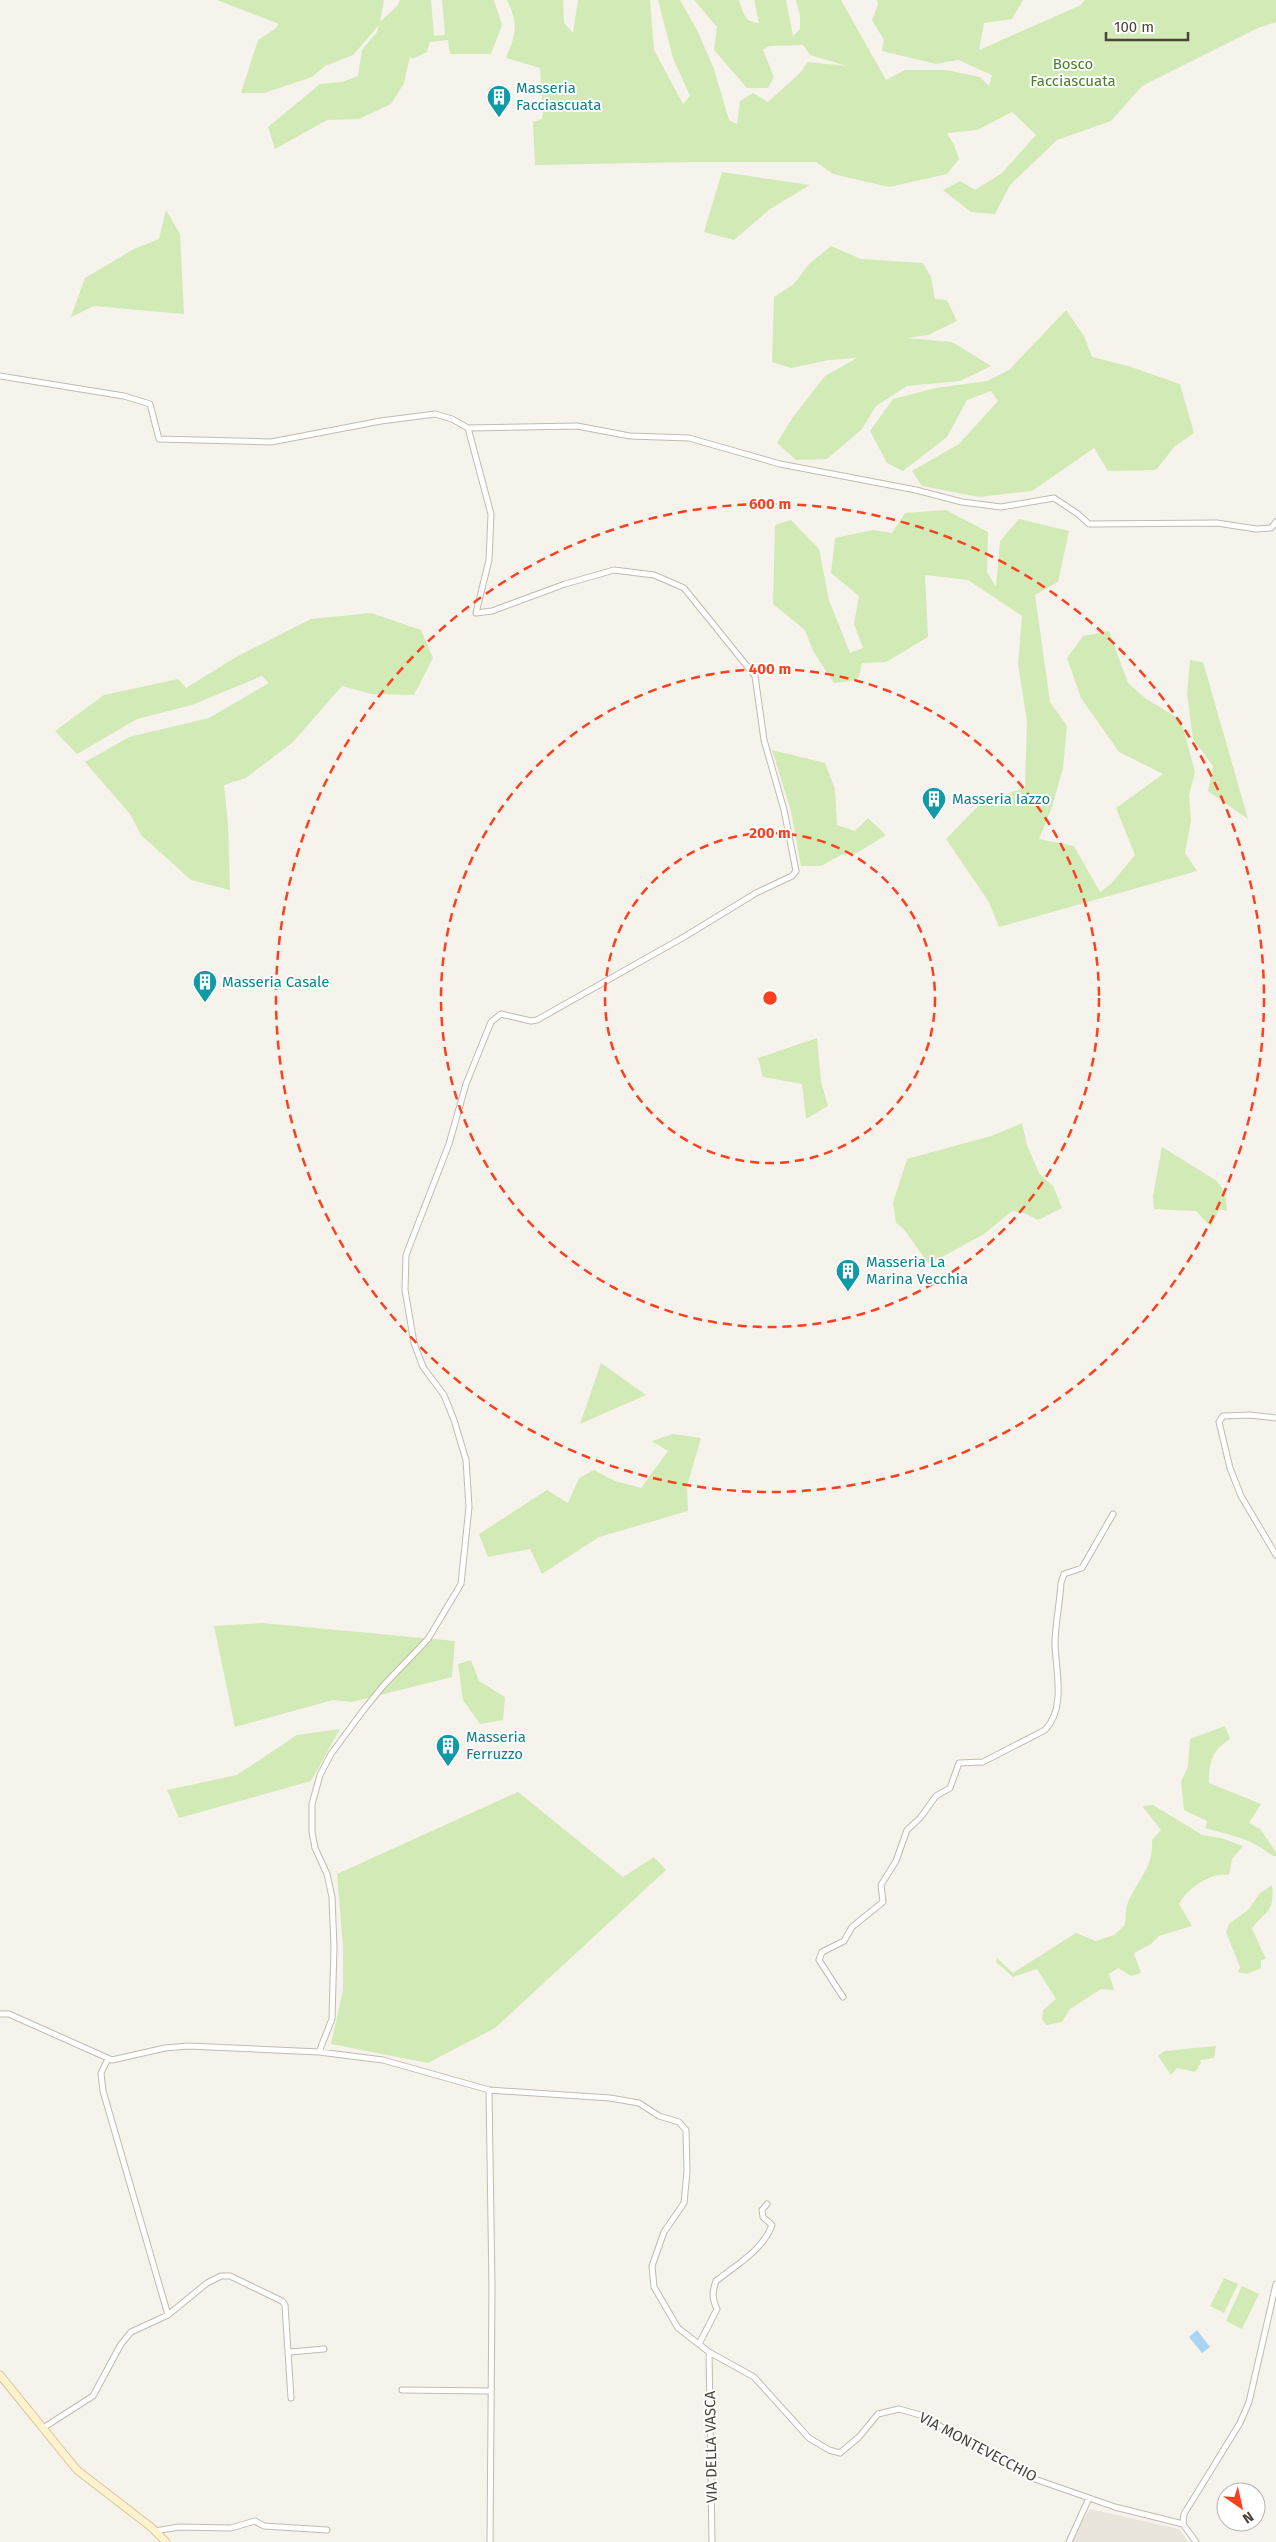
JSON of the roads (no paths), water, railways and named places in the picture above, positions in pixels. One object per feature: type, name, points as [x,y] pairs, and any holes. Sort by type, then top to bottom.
[{"type":"main road","points":[[0,2375],[89,2481],[155,2531],[166,2542]]},
{"type":"street","points":[[0,376],[124,396],[150,404],[159,439],[271,442],[381,421],[435,414],[452,419],[468,428],[577,426],[630,436],[689,438],[780,464],[916,490],[962,502],[1001,507],[1054,498],[1089,524],[1217,522],[1256,528],[1271,528],[1276,522]]},
{"type":"street","points":[[319,2052],[332,2019],[334,1947],[332,1897],[327,1874],[315,1848],[312,1832],[312,1804],[320,1775],[331,1754],[362,1712],[383,1686],[428,1639],[461,1584],[468,1507],[466,1460],[444,1395],[423,1367],[414,1343],[405,1290],[406,1255],[449,1144],[466,1084],[491,1022],[501,1014],[526,1020],[537,1020],[684,937],[756,892],[792,876],[796,871],[784,810],[764,740],[755,676],[684,588],[654,575],[614,570],[565,584],[492,611],[476,613],[489,560],[492,514],[468,428]]},
{"type":"street","points":[[1276,1418],[1250,1415],[1223,1416],[1220,1422],[1230,1468],[1241,1496],[1276,1555]]},
{"type":"street","points":[[843,1997],[819,1960],[822,1952],[844,1941],[852,1926],[883,1902],[881,1884],[896,1861],[907,1830],[920,1818],[936,1796],[950,1788],[959,1764],[983,1762],[1045,1730],[1052,1723],[1059,1681],[1055,1644],[1060,1583],[1064,1574],[1082,1568],[1113,1514]]},
{"type":"street","points":[[0,2014],[9,2014],[108,2059],[188,2046],[319,2052],[383,2060],[490,2090],[610,2098],[639,2104],[660,2116],[679,2122],[686,2130],[687,2172],[684,2203],[664,2232],[652,2266],[654,2287],[678,2328],[709,2352]]},
{"type":"street","points":[[108,2059],[101,2073],[103,2091],[168,2315]]},
{"type":"street","points":[[490,2090],[490,2542]]},
{"type":"street","points":[[699,2344],[717,2309],[713,2300],[713,2289],[716,2281],[759,2246],[769,2233],[772,2225],[763,2218],[762,2210],[767,2204]]},
{"type":"street","points":[[43,2428],[93,2396],[121,2344],[131,2332],[168,2315],[207,2283],[221,2276],[230,2276],[282,2301],[285,2305],[290,2352],[290,2398]]},
{"type":"street","points":[[1196,2542],[1183,2524],[1184,2514],[1240,2423],[1249,2402],[1276,2284]]},
{"type":"street","points":[[290,2352],[324,2349]]},
{"type":"street","name":"VIA MONTEVECCHIO","points":[[709,2352],[754,2377],[809,2438],[829,2450],[840,2453],[859,2437],[878,2414],[899,2409],[924,2416],[951,2433],[996,2454],[1029,2476],[1116,2507],[1183,2524]]},
{"type":"street","name":"VIA DELLA VASCA","points":[[709,2352],[712,2542]]},
{"type":"street","points":[[402,2390],[491,2391]]},
{"type":"street","points":[[1069,2542],[1089,2498]]},
{"type":"street","points":[[155,2531],[179,2527],[231,2528],[255,2521],[264,2526],[327,2530]]},
{"type":"water","points":[[1197,2330],[1210,2347],[1202,2353],[1189,2337]]},
{"type":"place","name":"Masseria Facciascuata","points":[[499,118]]},
{"type":"place","name":"Masseria Iazzo","points":[[934,820]]},
{"type":"place","name":"Masseria Casale","points":[[205,1003]]},
{"type":"place","name":"Masseria La Marina Vecchia","points":[[848,1292]]},
{"type":"place","name":"Masseria Ferruzzo","points":[[448,1767]]},
{"type":"park label","name":"Bosco Facciascuata","points":[[1073,72]]}]
